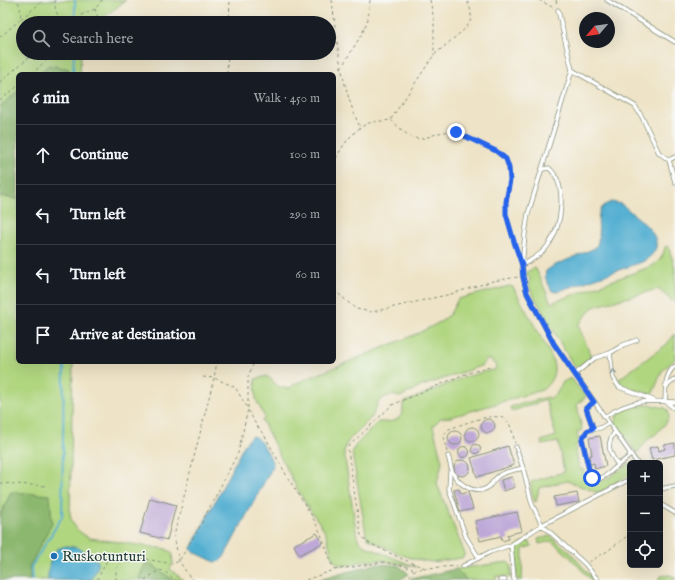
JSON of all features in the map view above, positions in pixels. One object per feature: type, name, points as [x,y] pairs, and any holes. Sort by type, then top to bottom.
[{"type":"lane","points":[[607,0],[675,42]]},
{"type":"lane","points":[[558,10],[572,70],[528,214],[524,234],[522,265],[523,277],[527,293],[554,344],[635,460]]},
{"type":"lane","points":[[572,70],[635,106],[642,117],[659,154],[669,160],[675,182]]},
{"type":"lane","points":[[669,160],[675,156]]},
{"type":"lane","points":[[522,265],[536,258],[549,246],[557,230],[561,207],[559,184],[555,174],[549,168],[543,168]]},
{"type":"lane","points":[[575,374],[596,358],[610,353],[623,345],[638,340]]},
{"type":"lane","points":[[610,353],[613,378],[619,387],[654,400]]},
{"type":"lane","points":[[675,366],[671,369],[666,378],[666,401],[675,409]]},
{"type":"lane","points":[[666,387],[675,378]]},
{"type":"lane","points":[[604,417],[619,407],[632,402],[654,400],[675,402]]},
{"type":"lane","points":[[666,401],[675,406]]},
{"type":"lane","points":[[593,428],[586,408],[594,402]]},
{"type":"lane","points":[[609,423],[600,428],[593,428],[587,431],[582,439],[592,478],[604,477],[632,455]]},
{"type":"lane","points":[[615,432],[610,438],[610,447],[612,457],[618,465]]},
{"type":"lane","points":[[516,447],[532,504],[542,525],[585,564],[598,580]]},
{"type":"lane","points":[[448,456],[452,471],[458,480],[473,490],[488,488],[499,475],[523,468]]},
{"type":"lane","points":[[452,471],[450,472],[449,476],[449,489],[466,537],[479,558]]},
{"type":"lane","points":[[463,566],[490,552],[511,545],[542,525],[627,480]]},
{"type":"lane","points":[[663,489],[675,486]]},
{"type":"lane","points":[[663,506],[675,513]]},
{"type":"lane","points":[[511,545],[514,580]]},
{"type":"path","points":[[17,0],[20,6],[21,16]]},
{"type":"path","points":[[25,16],[44,0]]},
{"type":"path","points":[[55,0],[58,16]]},
{"type":"path","points":[[81,15],[95,9],[102,0]]},
{"type":"path","points":[[229,16],[230,0]]},
{"type":"path","points":[[332,0],[334,16]]},
{"type":"path","points":[[341,68],[362,34],[368,19],[370,0]]},
{"type":"path","points":[[430,0],[434,19],[434,55]]},
{"type":"path","points":[[336,158],[344,143],[368,123],[391,120],[434,55],[466,28],[471,20],[471,11],[468,3],[469,0]]},
{"type":"path","points":[[539,0],[558,10]]},
{"type":"path","points":[[95,9],[97,16]]},
{"type":"path","points":[[0,37],[16,23]]},
{"type":"path","points":[[336,30],[341,68],[352,110],[361,128]]},
{"type":"path","points":[[0,82],[26,60]]},
{"type":"path","points":[[34,72],[47,60]]},
{"type":"path","points":[[227,72],[228,60]]},
{"type":"path","points":[[0,100],[16,88]]},
{"type":"path","points":[[391,120],[402,131],[415,138],[428,138],[443,132],[456,132],[496,151],[506,159],[509,168],[510,180],[506,202],[506,214],[522,265]]},
{"type":"path","points":[[336,292],[356,309],[372,312],[451,294],[493,281],[523,277]]},
{"type":"path","points":[[194,580],[191,579],[179,561],[174,536],[217,364]]},
{"type":"path","points":[[97,580],[110,555],[116,554],[122,558],[133,558],[172,564],[179,561],[198,530],[238,452],[248,409],[248,377],[253,364]]},
{"type":"path","points":[[425,568],[402,559],[363,539],[348,452],[349,446],[392,405],[460,376],[490,366]]},
{"type":"path","points":[[203,377],[214,378],[235,387],[255,423],[266,438],[288,478],[312,516],[321,534],[334,570]]},
{"type":"path","points":[[448,456],[443,436],[445,432],[448,429],[488,416],[505,419],[509,424],[516,447]]},
{"type":"path","points":[[0,483],[47,486]]},
{"type":"path","points":[[585,564],[606,552],[627,536]]},
{"type":"path","points":[[117,580],[116,570],[122,558]]},
{"type":"path","points":[[306,580],[334,570],[383,562],[404,566],[415,570],[463,566]]},
{"type":"path","points":[[145,580],[159,570],[164,571],[176,580]]},
{"type":"path","points":[[405,580],[415,570]]},
{"type":"green space","points":[[0,0],[126,0],[106,16],[16,16],[16,60],[81,60],[80,72],[68,72],[69,69],[49,65],[40,72],[16,72],[16,93],[0,107]]},
{"type":"green space","points":[[49,65],[69,69],[68,72],[40,72]]},
{"type":"green space","points":[[16,93],[16,199],[0,196],[0,107]]},
{"type":"green space","points":[[0,196],[16,199],[16,364],[73,364],[70,514],[72,522],[79,531],[90,538],[166,549],[172,553],[173,564],[170,569],[183,580],[173,580],[150,564],[145,564],[139,578],[144,580],[30,580],[29,567],[32,561],[11,492],[0,516]]},
{"type":"green space","points":[[668,246],[675,267],[675,303],[658,289],[593,307],[578,325],[590,353],[590,358],[578,367],[574,366],[531,291],[529,284],[530,278],[527,276],[527,272],[534,268],[536,269],[551,303],[652,266],[661,258],[665,247]]},
{"type":"green space","points":[[510,286],[513,287],[552,357],[554,372],[550,382],[542,390],[451,417],[441,418],[433,426],[442,462],[437,484],[465,554],[462,558],[432,562],[402,555],[368,539],[352,453],[355,446],[378,422],[396,420],[402,414],[403,403],[462,378],[495,370],[496,366],[490,359],[486,360],[481,366],[422,386],[400,397],[391,395],[385,397],[379,401],[372,417],[350,439],[344,452],[357,537],[365,546],[416,567],[385,561],[365,561],[348,565],[338,564],[332,555],[324,530],[300,494],[262,420],[265,418],[256,399],[255,379],[267,376],[279,387],[289,389],[294,384],[419,333],[442,321],[450,314],[458,299]]},
{"type":"green space","points":[[675,334],[675,359],[662,371],[653,393],[651,394],[628,388],[621,384],[619,379],[667,344]]},
{"type":"green space","points":[[571,378],[586,397],[577,404],[582,430],[577,432],[579,444],[575,446],[579,469],[583,469],[586,478],[590,482],[596,482],[608,478],[627,465],[627,477],[598,493],[567,481],[539,488],[536,502],[534,501],[531,489],[531,482],[564,472],[558,442],[542,445],[541,441],[556,436],[546,400],[512,411],[510,407],[548,397],[549,399],[557,393],[563,382]]},
{"type":"green space","points":[[651,405],[668,410],[669,417],[666,423],[656,434],[649,438],[637,453],[616,425],[616,419],[618,414],[622,411],[634,407]]},
{"type":"green space","points":[[11,492],[50,495],[52,523],[29,567],[30,580],[0,580],[0,516]]},
{"type":"green space","points":[[550,536],[569,551],[594,580],[591,580],[567,554],[551,541],[539,544],[538,539]]},
{"type":"green space","points":[[529,541],[532,546],[523,549],[522,580],[517,580],[517,546],[521,543]]},
{"type":"green space","points":[[508,562],[511,565],[511,577],[496,576],[496,580],[467,580],[456,569]]},
{"type":"green space","points":[[145,564],[151,564],[173,580],[144,580],[139,578]]},
{"type":"green space","points":[[375,564],[398,565],[409,574],[400,580],[319,580]]},
{"type":"green space","points":[[456,569],[467,580],[409,580],[413,577],[415,578]]},
{"type":"green space","points":[[669,575],[675,577],[675,580],[657,580],[661,576]]},
{"type":"water","points":[[612,202],[621,204],[647,226],[653,233],[656,241],[656,248],[651,255],[642,262],[556,292],[552,291],[545,277],[546,271],[553,266],[595,248],[599,236],[598,222],[600,210],[605,205]]},
{"type":"water","points":[[251,436],[262,443],[273,466],[224,557],[220,561],[215,562],[192,551],[191,548],[243,447]]},
{"type":"water","points":[[66,546],[77,547],[98,561],[98,566],[91,580],[48,580],[50,562],[57,549]]},
{"type":"building","points":[[485,419],[491,419],[495,423],[495,429],[491,433],[485,433],[481,429],[481,423]]},
{"type":"building","points":[[472,427],[477,429],[479,434],[477,439],[472,441],[467,439],[465,434],[467,429]]},
{"type":"building","points":[[455,431],[460,433],[462,438],[460,443],[455,445],[450,443],[448,438],[450,433]]},
{"type":"building","points":[[600,436],[606,466],[595,469],[594,463],[590,464],[589,456],[592,455],[589,438]]},
{"type":"building","points":[[675,443],[675,455],[652,460],[649,448],[658,446],[659,451],[665,449],[664,445]]},
{"type":"building","points":[[476,444],[481,449],[476,454],[471,449]]},
{"type":"building","points":[[508,446],[514,465],[477,477],[471,458]]},
{"type":"building","points":[[462,447],[466,447],[468,448],[468,456],[462,457],[459,454],[459,450]]},
{"type":"building","points":[[462,460],[469,465],[470,468],[465,475],[462,476],[455,471],[454,468],[459,461]]},
{"type":"building","points":[[512,477],[515,487],[504,491],[501,480]]},
{"type":"building","points":[[459,489],[461,494],[468,492],[473,509],[460,512],[454,490]]},
{"type":"building","points":[[577,493],[579,502],[556,506],[554,497]]},
{"type":"building","points":[[150,498],[176,505],[167,540],[140,533]]},
{"type":"building","points":[[517,512],[522,531],[507,535],[509,539],[502,541],[501,536],[480,541],[475,521]]},
{"type":"building","points":[[317,533],[323,543],[299,555],[294,545]]},
{"type":"waterway","points":[[75,0],[75,16]]},
{"type":"waterway","points":[[73,72],[74,60]]},
{"type":"waterway","points":[[32,580],[31,567],[62,517],[64,364]]},
{"type":"place","name":"Ruskotunturi","points":[[54,556]]},
{"type":"route","points":[[456,132],[496,151],[506,159],[509,168],[510,180],[506,202],[506,214],[522,265],[527,293],[554,344],[594,402],[586,408],[593,428],[583,435],[582,439],[592,478]]}]
